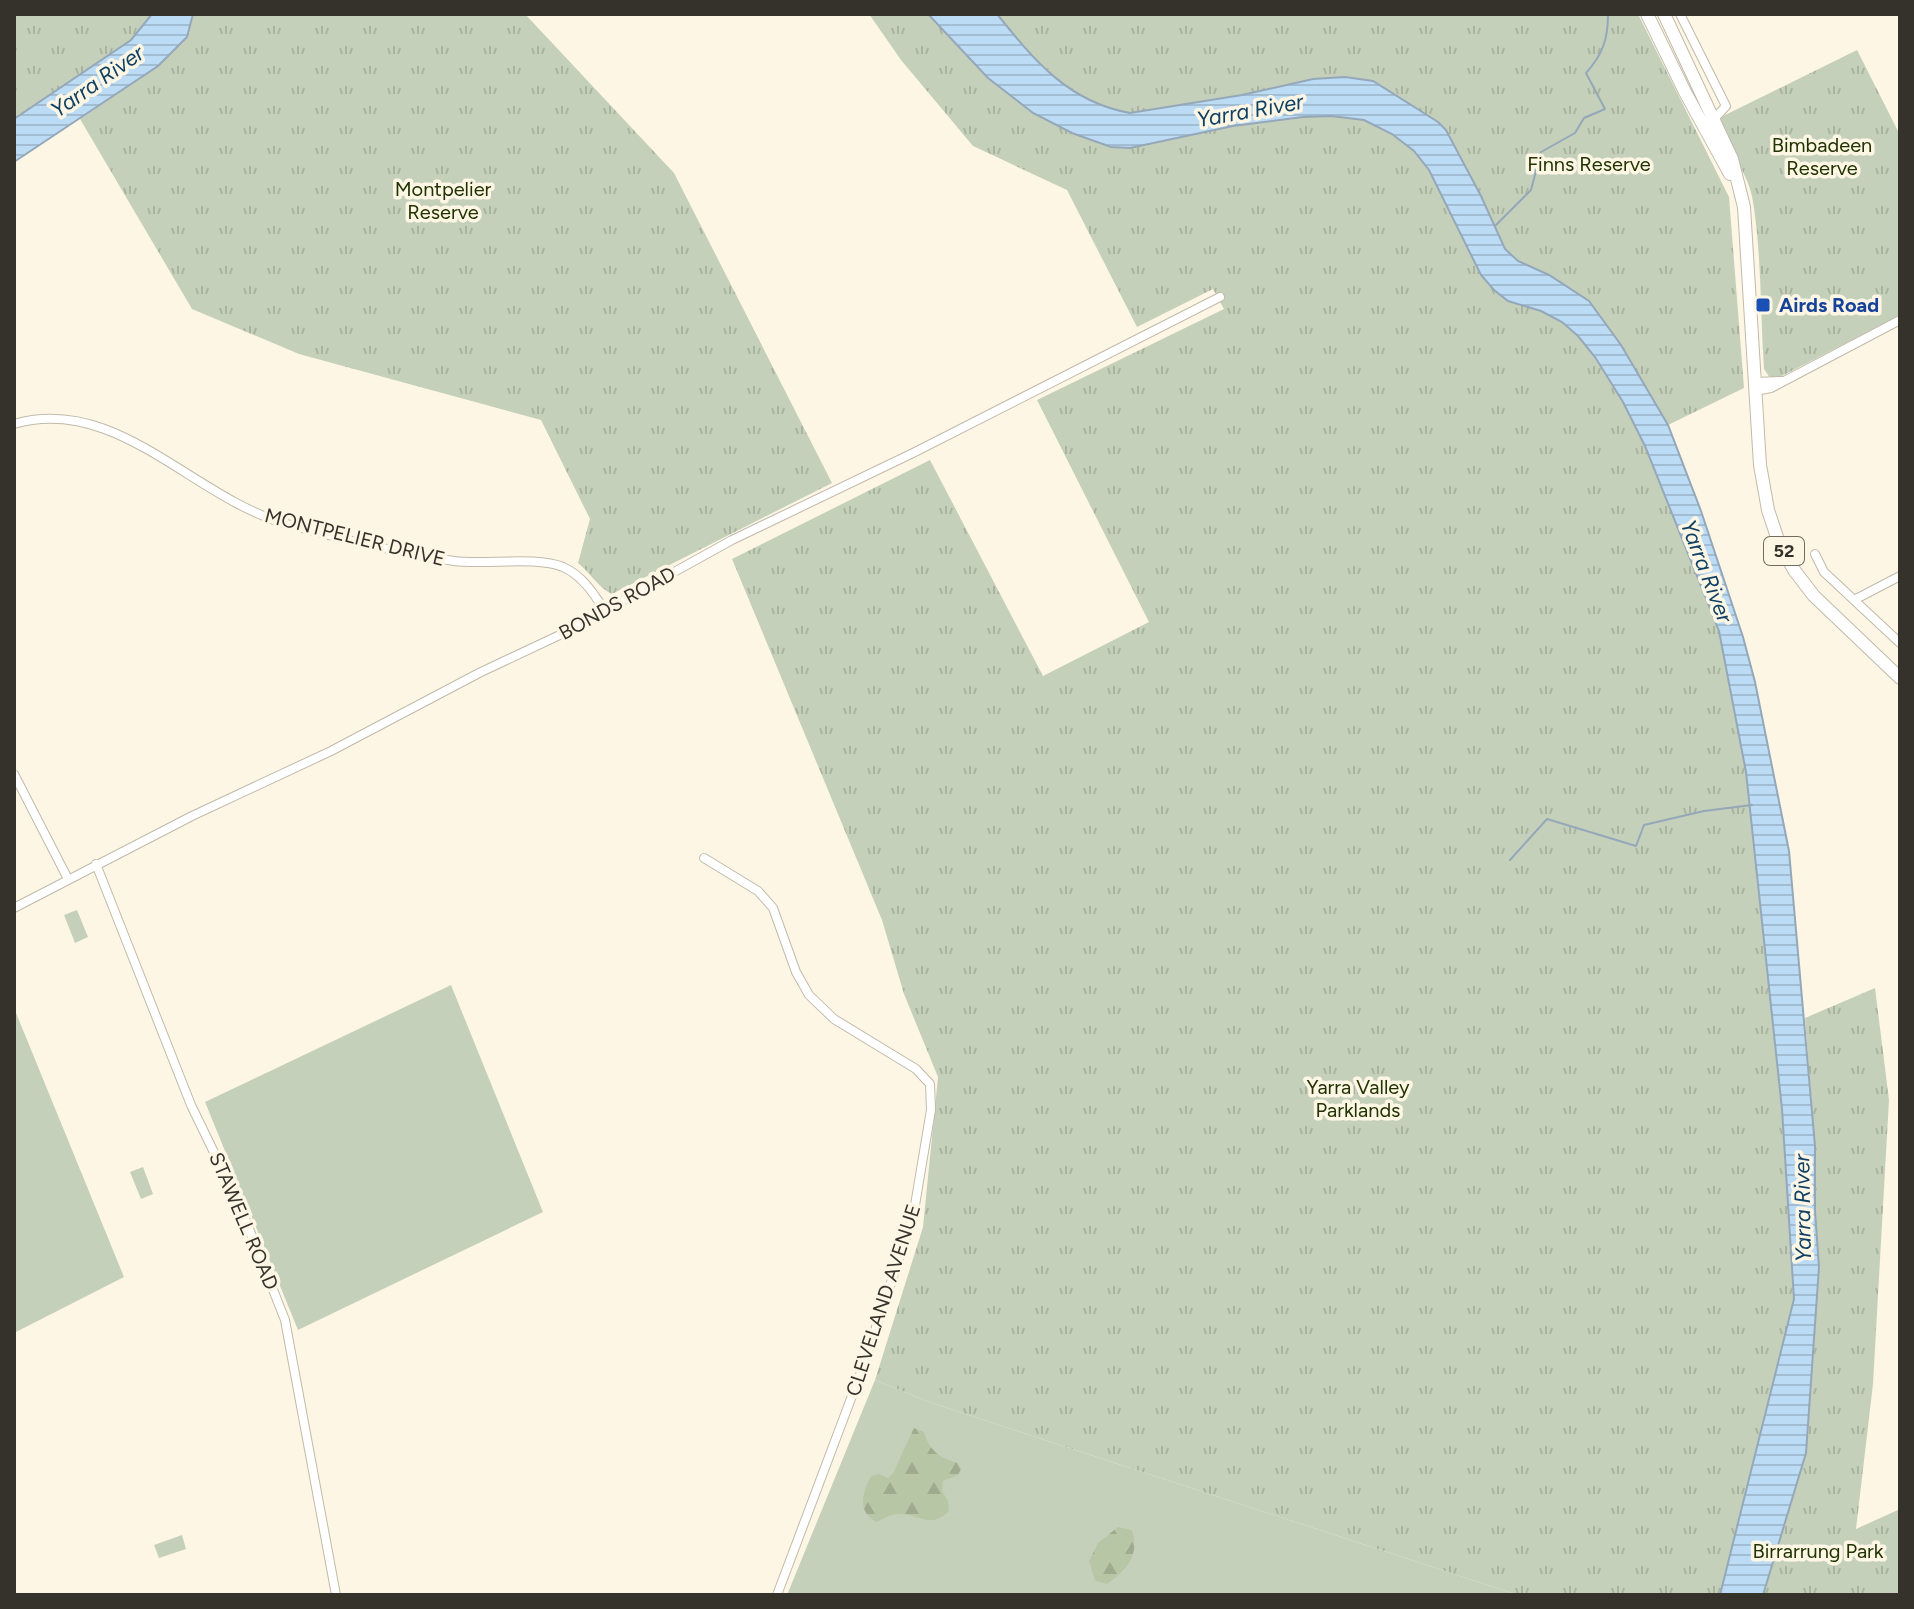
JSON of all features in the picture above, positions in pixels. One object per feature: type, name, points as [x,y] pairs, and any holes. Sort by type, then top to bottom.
[{"type":"main road","name":"52","points":[[1647,14],[1742,198]]},
{"type":"main road","name":"52","points":[[1664,14],[1736,169],[1748,252],[1760,465],[1768,510],[1778,540],[1794,570],[1814,596],[1900,678]]},
{"type":"street","points":[[1680,14],[1726,106],[1714,119]]},
{"type":"street","name":"BONDS ROAD","points":[[14,908],[96,864],[331,751],[605,611],[732,540],[913,453],[1220,297]]},
{"type":"street","points":[[1755,387],[1783,381],[1900,320]]},
{"type":"street","name":"MONTPELIER DRIVE","points":[[14,424],[46,418],[100,426],[244,507],[288,525],[456,561],[543,563],[563,567],[582,580],[605,611]]},
{"type":"street","points":[[1815,554],[1824,572],[1900,643]]},
{"type":"street","points":[[1854,600],[1900,576]]},
{"type":"street","points":[[14,774],[68,879]]},
{"type":"street","name":"CLEVELAND AVENUE","points":[[704,858],[758,891],[773,908],[796,972],[809,995],[834,1019],[916,1069],[930,1084],[931,1110],[913,1217],[861,1372],[777,1595]]},
{"type":"street","name":"STAWELL ROAD","points":[[96,864],[191,1105],[240,1206],[285,1320],[336,1595]]},
{"type":"green space","points":[[14,14],[159,14],[157,28],[14,122]]},
{"type":"green space","name":"Montpelier Reserve","points":[[193,14],[525,14],[674,173],[832,483],[612,594],[578,563],[590,519],[541,420],[299,354],[192,309],[80,119],[158,66],[187,37]]},
{"type":"green space","name":"Yarra Valley Parklands","points":[[869,14],[928,14],[988,78],[1033,113],[1072,133],[1111,147],[1130,148],[1233,126],[1303,117],[1364,120],[1392,134],[1414,151],[1429,170],[1508,301],[1541,311],[1562,322],[1578,336],[1623,402],[1645,446],[1719,631],[1746,772],[1782,1109],[1794,1299],[1720,1595],[1518,1595],[929,1402],[875,1380],[923,1227],[938,1077],[904,994],[882,920],[732,559],[930,460],[1043,676],[1149,622],[1037,400],[1224,309],[1213,289],[1137,327],[1067,190],[973,146],[901,60]]},
{"type":"green space","name":"Finns Reserve","points":[[997,14],[1638,14],[1729,197],[1744,388],[1668,425],[1621,345],[1589,301],[1549,275],[1518,261],[1505,249],[1446,130],[1373,81],[1345,77],[1313,79],[1242,95],[1130,113],[1088,99],[1070,89],[1039,63]]},
{"type":"green space","name":"Bimbadeen Reserve","points":[[1857,50],[1900,135],[1900,315],[1778,378],[1770,378],[1764,369],[1759,260],[1752,196],[1725,135],[1721,117]]},
{"type":"green space","points":[[77,910],[88,937],[75,943],[64,915]]},
{"type":"green space","points":[[451,985],[543,1212],[298,1330],[205,1102]]},
{"type":"green space","name":"Birrarrung Park","points":[[1875,988],[1889,1100],[1873,1384],[1856,1529],[1900,1509],[1900,1595],[1763,1595],[1806,1453],[1819,1267],[1815,1146],[1805,1018]]},
{"type":"green space","points":[[14,1008],[124,1277],[14,1333]]},
{"type":"green space","points":[[143,1167],[153,1194],[141,1199],[130,1172]]},
{"type":"green space","points":[[875,1380],[929,1402],[1518,1595],[787,1595]]},
{"type":"green space","points":[[914,1428],[924,1432],[936,1452],[958,1463],[961,1469],[958,1475],[943,1481],[942,1491],[949,1511],[931,1520],[897,1514],[876,1522],[864,1507],[868,1482],[871,1476],[879,1474],[888,1478],[893,1473]]},
{"type":"green space","points":[[1118,1527],[1132,1530],[1133,1554],[1126,1567],[1107,1584],[1095,1581],[1089,1561],[1098,1543]]},
{"type":"green space","points":[[182,1535],[186,1549],[159,1558],[154,1545]]},
{"type":"water","name":"Yarra River","points":[[152,14],[193,14],[187,37],[158,66],[14,162],[14,119],[131,40]]},
{"type":"water","name":"Yarra River","points":[[928,14],[997,14],[1039,63],[1070,89],[1108,107],[1130,113],[1242,95],[1313,79],[1345,77],[1373,81],[1446,130],[1505,249],[1518,261],[1549,275],[1589,301],[1621,345],[1668,425],[1701,511],[1755,682],[1789,851],[1815,1146],[1819,1267],[1806,1453],[1763,1595],[1720,1595],[1794,1299],[1782,1109],[1746,772],[1719,631],[1645,446],[1623,402],[1578,336],[1562,322],[1541,311],[1508,301],[1481,275],[1429,170],[1414,151],[1392,134],[1364,120],[1303,117],[1233,126],[1130,148],[1111,147],[1072,133],[1033,113],[988,78]]},
{"type":"waterway","points":[[1495,226],[1531,190],[1541,152],[1575,133],[1584,118],[1605,109],[1586,73],[1603,46],[1608,14]]},
{"type":"waterway","points":[[1510,860],[1547,819],[1636,846],[1644,825],[1704,811],[1752,805]]},
{"type":"place","name":"Airds Road","points":[[1763,305]]}]
